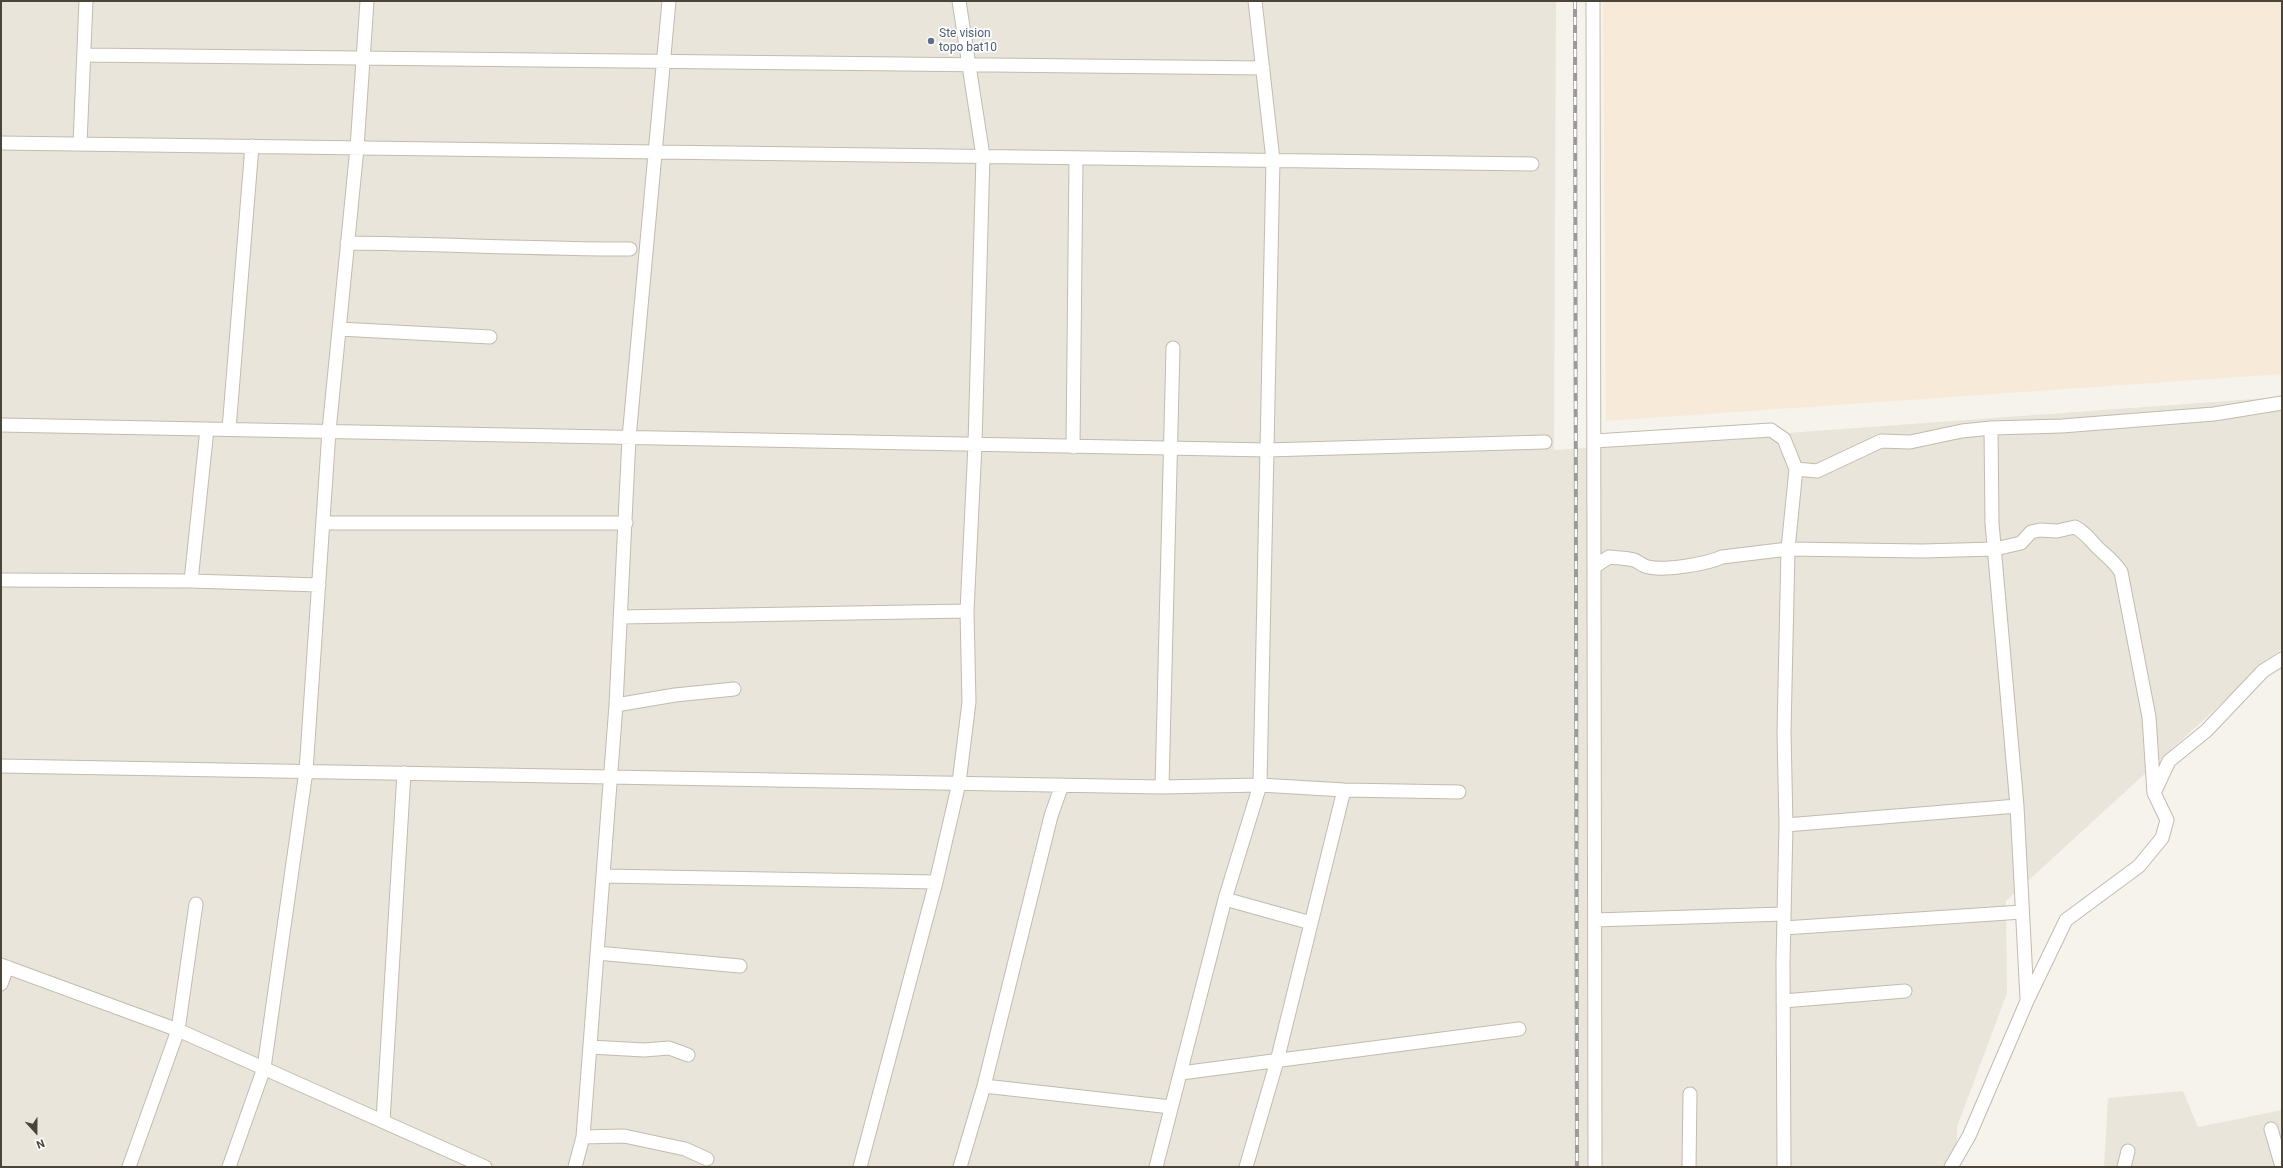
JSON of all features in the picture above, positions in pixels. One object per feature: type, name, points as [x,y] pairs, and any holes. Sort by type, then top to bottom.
[{"type":"street","points":[[80,144],[85,55],[86,1]]},
{"type":"street","points":[[229,1167],[264,1068],[306,771],[329,432],[357,148],[367,1]]},
{"type":"street","points":[[575,1167],[583,1136],[616,705],[629,438],[669,1]]},
{"type":"street","points":[[860,1167],[936,882],[959,783],[969,702],[967,611],[975,444],[982,156],[959,1]]},
{"type":"street","points":[[1156,1167],[1181,1073],[1224,898],[1260,785],[1273,160],[1255,1]]},
{"type":"street","points":[[1592,1],[1595,1167]]},
{"type":"street","points":[[85,55],[1263,68]]},
{"type":"street","points":[[1,143],[1532,164]]},
{"type":"street","points":[[229,429],[252,146]]},
{"type":"street","points":[[1073,446],[1076,158]]},
{"type":"street","points":[[347,244],[484,245],[533,249],[630,249]]},
{"type":"street","points":[[339,329],[490,337]]},
{"type":"street","points":[[1162,787],[1173,348]]},
{"type":"street","points":[[1796,469],[1817,471],[1881,441],[1910,442],[1962,431],[1991,428],[2062,426],[2214,414],[2282,403]]},
{"type":"street","points":[[1,425],[1267,450],[1545,442]]},
{"type":"street","points":[[1991,428],[1995,549],[2017,806],[2027,1001]]},
{"type":"street","points":[[191,581],[207,429]]},
{"type":"street","points":[[1594,441],[1770,430],[1784,439],[1796,469],[1788,549],[1784,732],[1786,826],[1783,1001],[1784,1167]]},
{"type":"street","points":[[323,523],[626,523]]},
{"type":"street","points":[[1594,567],[1609,557],[1633,560],[1648,567],[1670,570],[1694,564],[1712,562],[1722,557],[1788,549],[1922,551],[1995,549],[2021,543],[2031,532],[2040,530],[2057,531],[2075,527],[2085,533],[2097,546],[2115,561],[2121,572],[2124,596],[2142,673],[2149,717],[2154,793],[2167,820],[2162,838],[2139,866],[2066,920],[2027,1001],[1969,1136],[1951,1167]]},
{"type":"street","points":[[1,580],[191,581],[319,585]]},
{"type":"street","points":[[621,617],[967,611]]},
{"type":"street","points":[[2154,793],[2169,761],[2206,731],[2263,671],[2282,659]]},
{"type":"street","points":[[616,705],[675,695],[734,689]]},
{"type":"street","points":[[1,766],[1162,787],[1260,785],[1344,790],[1459,792]]},
{"type":"street","points":[[383,1121],[404,773]]},
{"type":"street","points":[[960,1167],[984,1086],[1050,816],[1062,785]]},
{"type":"street","points":[[1246,1167],[1276,1061],[1344,790]]},
{"type":"street","points":[[1786,826],[2017,806]]},
{"type":"street","points":[[603,876],[936,882]]},
{"type":"street","points":[[1224,898],[1311,923]]},
{"type":"street","points":[[129,1167],[178,1030],[196,904]]},
{"type":"street","points":[[1784,928],[2022,912]]},
{"type":"street","points":[[1595,920],[1784,914]]},
{"type":"street","points":[[597,953],[740,966]]},
{"type":"street","points":[[1,984],[4,966],[178,1030],[485,1167]]},
{"type":"street","points":[[1783,1001],[1905,990]]},
{"type":"street","points":[[1181,1073],[1519,1029]]},
{"type":"street","points":[[590,1047],[644,1050],[669,1048],[688,1055]]},
{"type":"street","points":[[984,1086],[1171,1107]]},
{"type":"street","points":[[1689,1167],[1690,1094]]},
{"type":"street","points":[[2271,1129],[2282,1167]]},
{"type":"street","points":[[583,1136],[624,1136],[685,1149],[707,1159]]},
{"type":"street","points":[[2124,1167],[2128,1151]]},
{"type":"shaded area","points":[[1,1],[1556,1],[1554,450],[2282,397],[2282,648],[2006,901],[2007,993],[1957,1127],[1957,1167],[1,1167]]},
{"type":"shaded area","points":[[1603,1],[2282,1],[2282,374],[1606,421]]},
{"type":"shaded area","points":[[2183,1091],[2198,1127],[2282,1110],[2282,1167],[2104,1167],[2108,1098]]},
{"type":"railway","points":[[1575,1],[1577,1167]]},
{"type":"place","name":"Ste vision topo bat10","points":[[931,41]]}]
